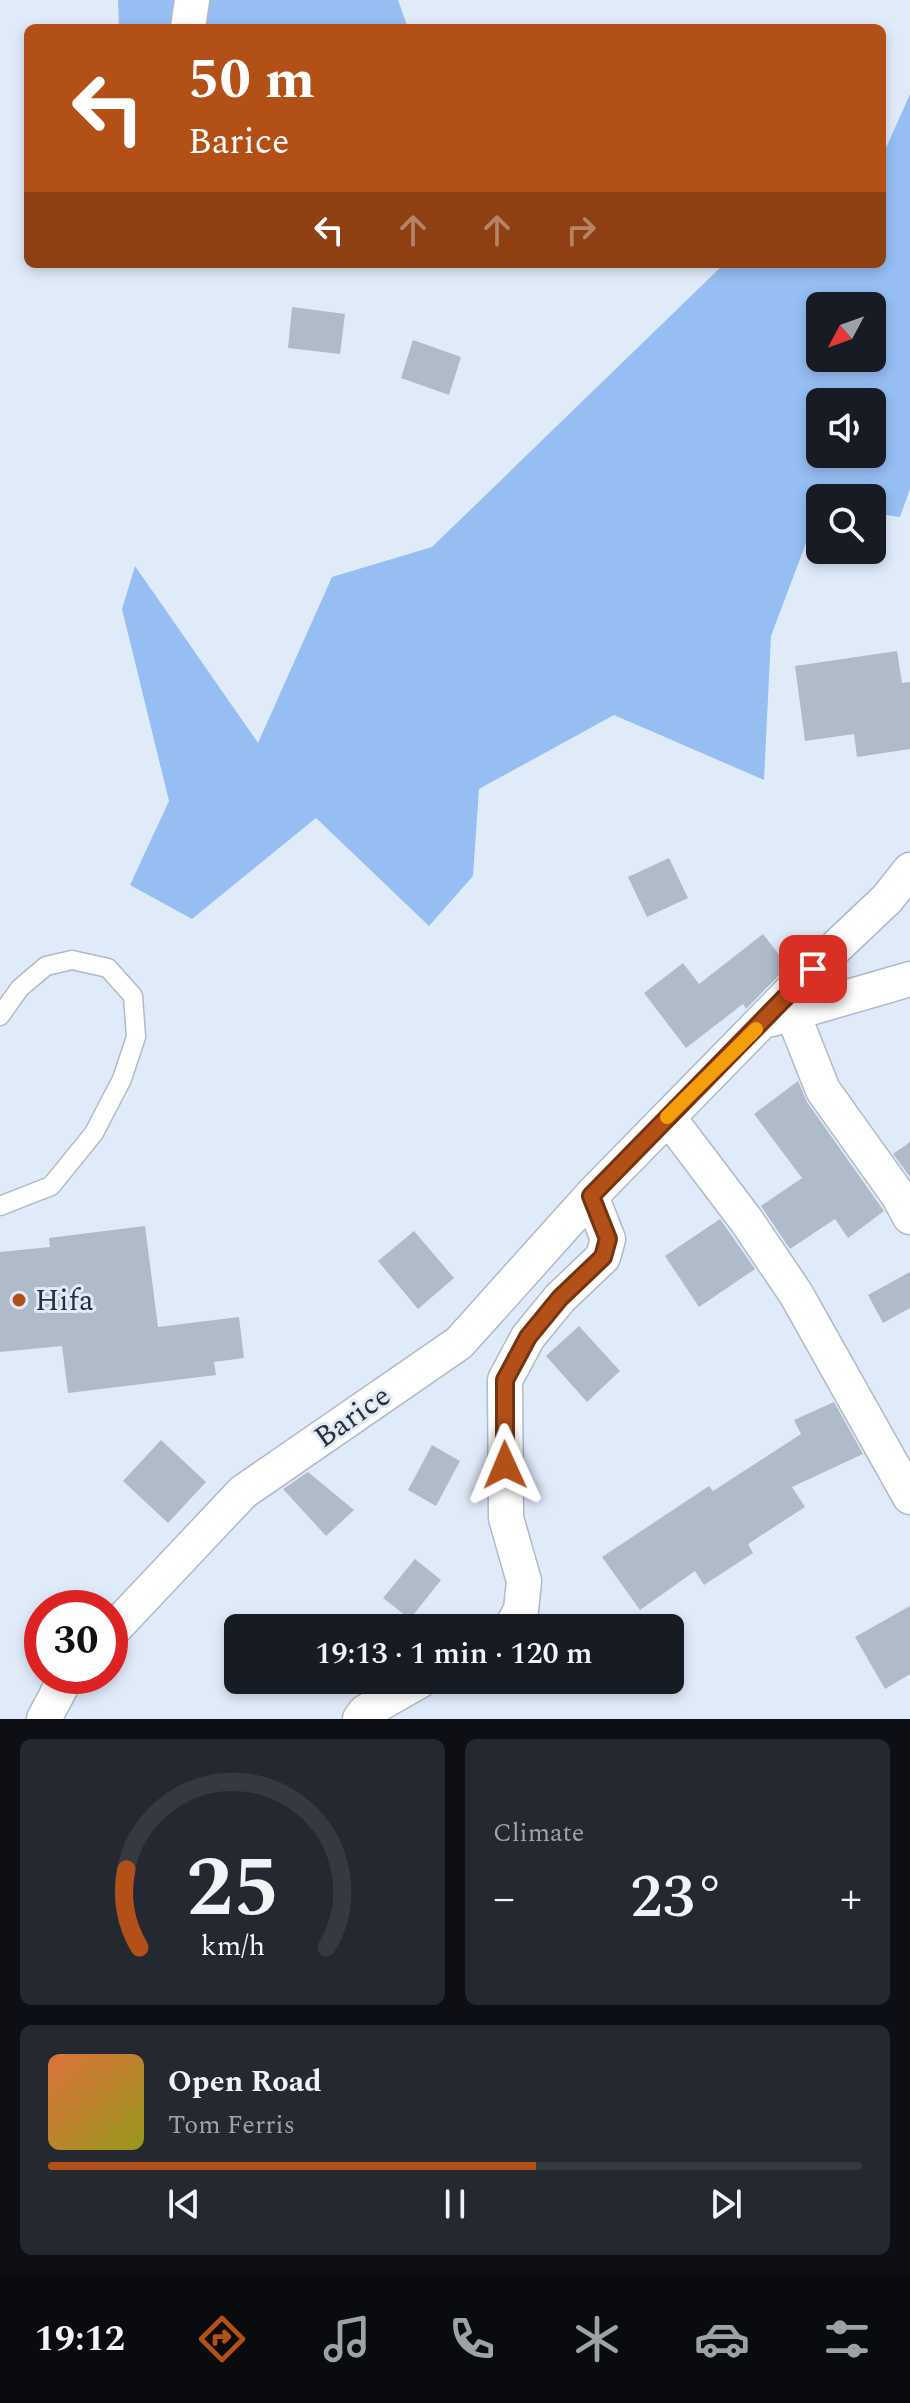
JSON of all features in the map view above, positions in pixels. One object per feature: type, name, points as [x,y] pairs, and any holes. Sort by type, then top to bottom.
[{"type":"street","points":[[189,24],[192,0]]},
{"type":"street","name":"Barice","points":[[128,1614],[243,1492],[459,1343],[591,1196],[668,1117],[778,1017],[813,969],[887,899],[910,870]]},
{"type":"street","name":"Barice","points":[[778,1017],[910,979]]},
{"type":"street","points":[[778,1017],[823,1090],[898,1195],[910,1217]]},
{"type":"street","points":[[668,1117],[746,1220],[796,1294],[910,1497]]},
{"type":"street","points":[[519,1614],[524,1581],[506,1518],[505,1380],[528,1337],[560,1298],[603,1257],[608,1239],[591,1196]]},
{"type":"street","points":[[44,1719],[59,1694]]},
{"type":"street","points":[[360,1719],[365,1712],[396,1694]]},
{"type":"lane","points":[[0,1016],[20,988],[46,966],[72,960],[108,968],[133,996],[136,1037],[122,1079],[94,1133],[60,1176],[51,1186],[0,1206]]},
{"type":"shaded area","points":[[118,0],[398,0],[407,24],[119,24]]},
{"type":"shaded area","points":[[910,94],[910,489],[900,517],[886,515],[886,484],[806,484],[806,543],[771,636],[764,780],[614,715],[479,789],[473,876],[429,926],[316,818],[192,919],[130,885],[169,801],[122,609],[135,566],[258,743],[332,577],[432,547],[720,268],[886,268],[886,148]]},
{"type":"building","points":[[292,307],[345,314],[340,354],[288,348]]},
{"type":"building","points":[[413,340],[461,357],[449,395],[401,378]]},
{"type":"building","points":[[897,651],[902,683],[910,682],[910,749],[857,757],[854,734],[805,741],[795,666]]},
{"type":"building","points":[[669,858],[688,898],[647,917],[628,877]]},
{"type":"building","points":[[763,934],[788,966],[746,1009],[743,1004],[686,1048],[644,993],[683,963],[699,984]]},
{"type":"building","points":[[798,1081],[807,1102],[884,1211],[848,1238],[835,1219],[790,1249],[761,1206],[802,1178],[754,1114]]},
{"type":"building","points":[[910,1142],[910,1177],[893,1154]]},
{"type":"building","points":[[720,1219],[755,1269],[699,1307],[665,1256]]},
{"type":"building","points":[[145,1226],[158,1327],[239,1317],[244,1358],[214,1362],[216,1375],[68,1393],[62,1346],[0,1352],[0,1252],[50,1247],[49,1238]]},
{"type":"building","points":[[414,1231],[454,1278],[418,1309],[378,1261]]},
{"type":"building","points":[[910,1272],[910,1308],[883,1323],[868,1295]]},
{"type":"building","points":[[579,1326],[620,1371],[587,1402],[546,1356]]},
{"type":"building","points":[[834,1402],[863,1454],[792,1487],[805,1507],[748,1544],[753,1553],[704,1585],[695,1571],[640,1610],[602,1557],[709,1486],[713,1491],[801,1434],[794,1420]]},
{"type":"building","points":[[161,1440],[206,1482],[168,1523],[123,1481]]},
{"type":"building","points":[[432,1445],[460,1461],[436,1506],[408,1490]]},
{"type":"building","points":[[308,1472],[354,1510],[326,1536],[283,1489]]},
{"type":"building","points":[[415,1559],[441,1580],[414,1614],[404,1614],[383,1598]]},
{"type":"building","points":[[910,1606],[910,1674],[885,1689],[855,1637]]},
{"type":"slow traffic","points":[[667,1117],[756,1029]]},
{"type":"place","name":"Hifa","points":[[19,1300]]},
{"type":"route","points":[[505,1465],[505,1380],[528,1337],[560,1298],[603,1257],[608,1239],[591,1196],[813,969]]}]
